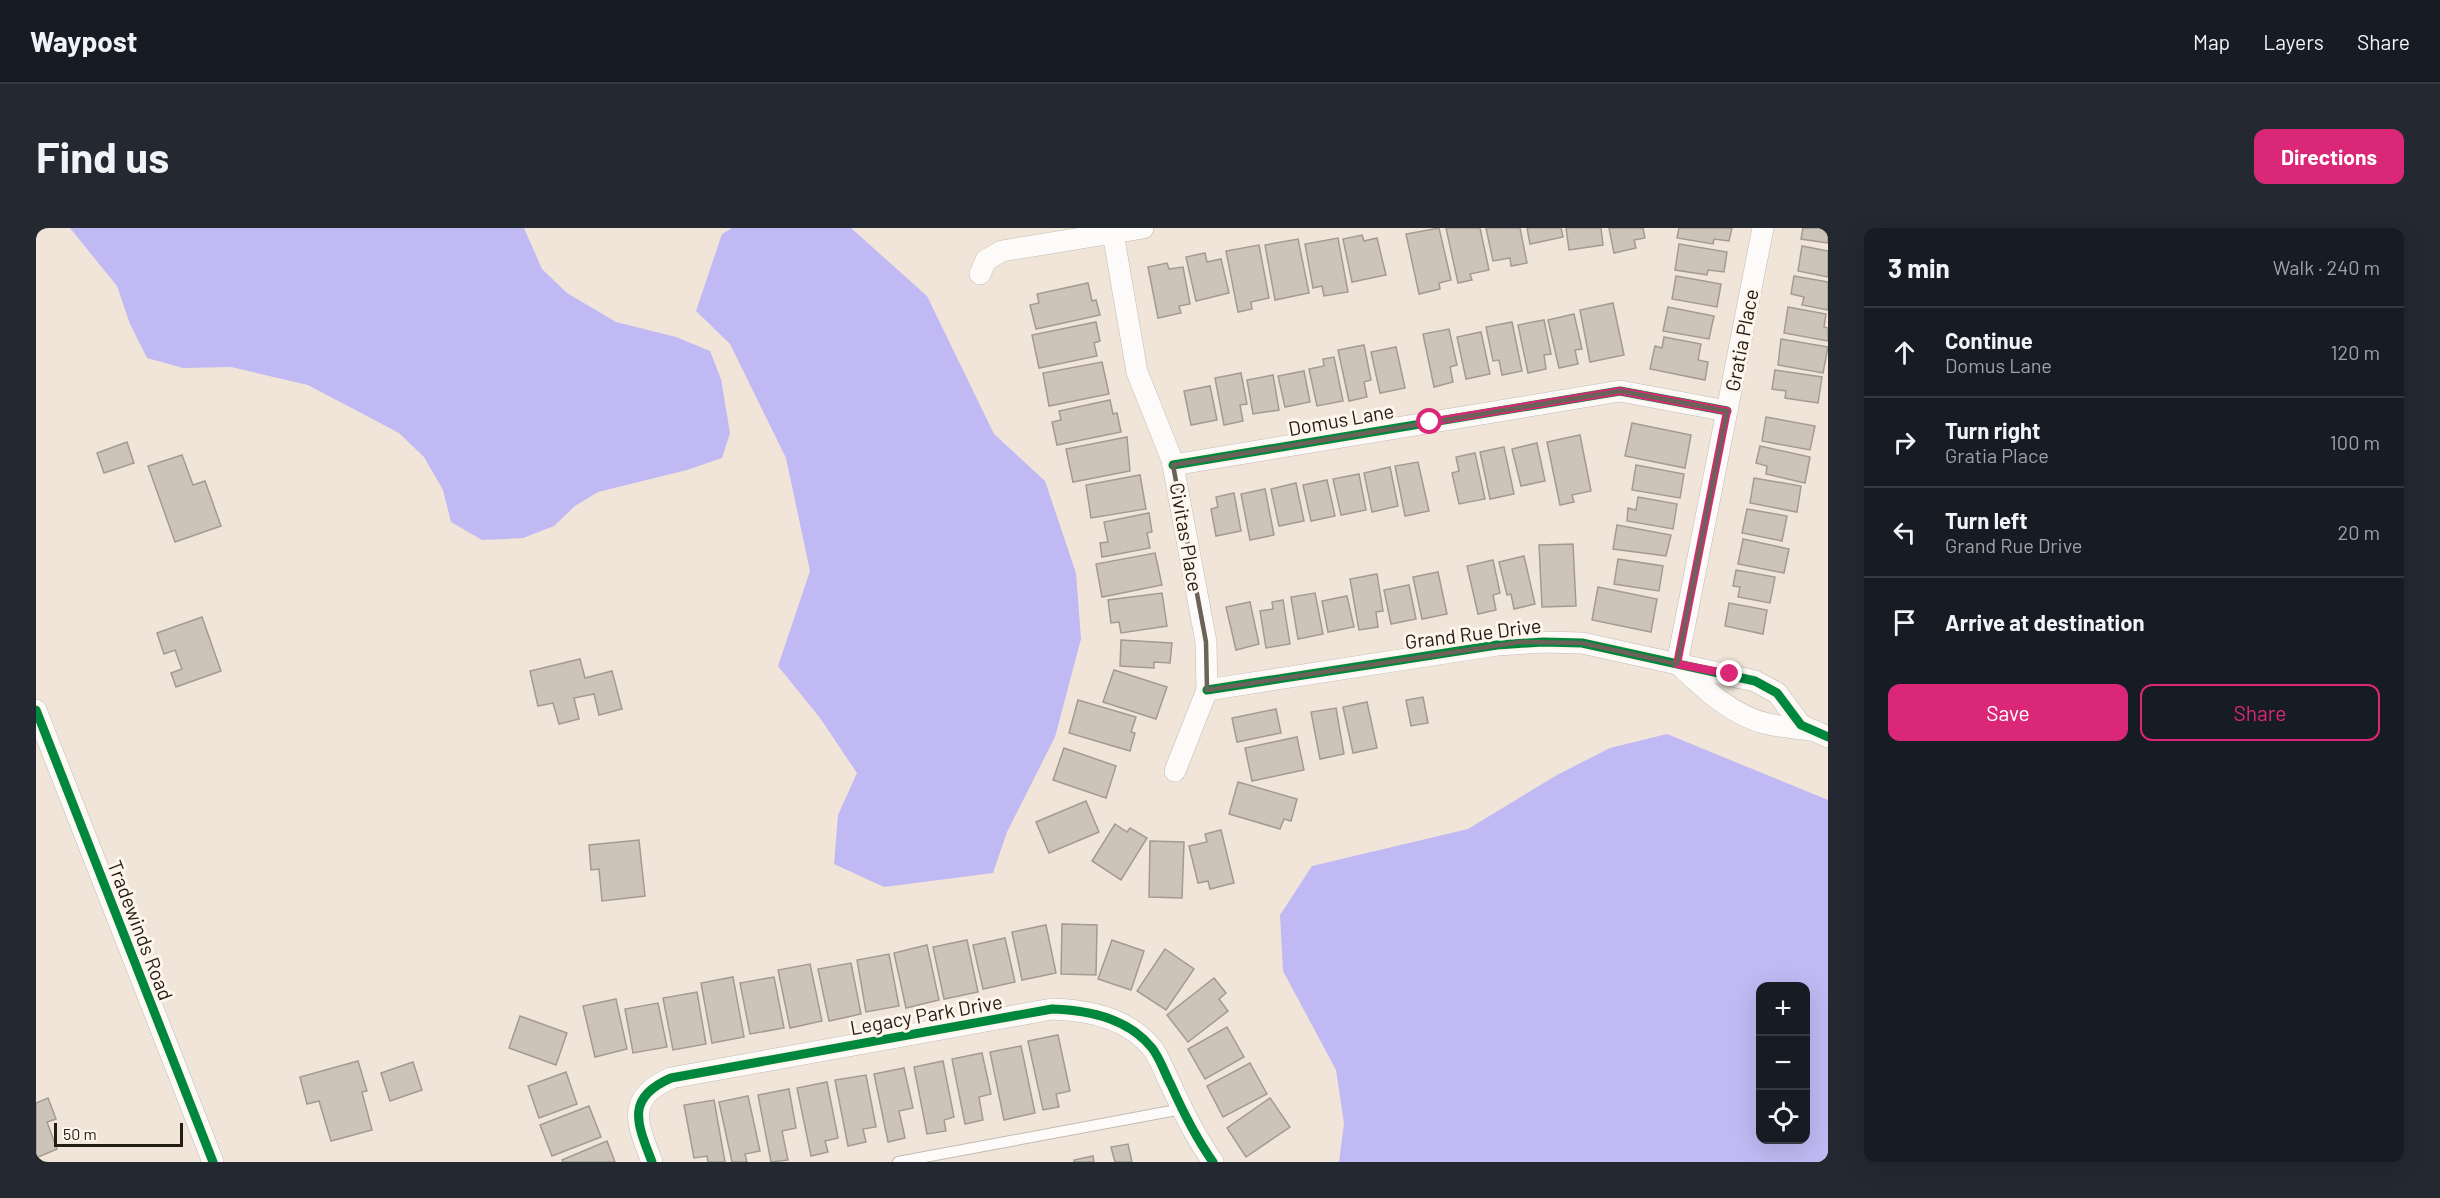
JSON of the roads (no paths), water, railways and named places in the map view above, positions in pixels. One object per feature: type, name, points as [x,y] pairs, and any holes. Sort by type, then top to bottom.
[{"type":"street","points":[[980,274],[986,260],[1002,251],[1143,228]]},
{"type":"street","name":"Gratia Place","points":[[1677,664],[1763,228]]},
{"type":"street","name":"Civitas Place","points":[[1113,233],[1137,372],[1173,465],[1206,642],[1207,690],[1175,771]]},
{"type":"street","name":"Domus Lane","points":[[1173,465],[1620,391],[1727,411]]},
{"type":"street","name":"Grand Rue Drive","points":[[1207,690],[1520,642],[1582,643],[1735,675],[1769,687],[1784,701],[1801,725],[1819,734]]},
{"type":"street","name":"Grand Rue Drive","points":[[1677,664],[1717,699],[1752,718],[1819,734]]},
{"type":"street","name":"Tradewinds Road","points":[[36,710],[42,740],[213,1162]]},
{"type":"street","name":"Legacy Park Drive","points":[[652,1162],[640,1131],[637,1112],[642,1097],[655,1085],[671,1078],[1052,1009],[1081,1010],[1108,1017],[1131,1030],[1153,1048],[1182,1109],[1213,1162]]},
{"type":"lane","points":[[898,1162],[1182,1109]]}]
